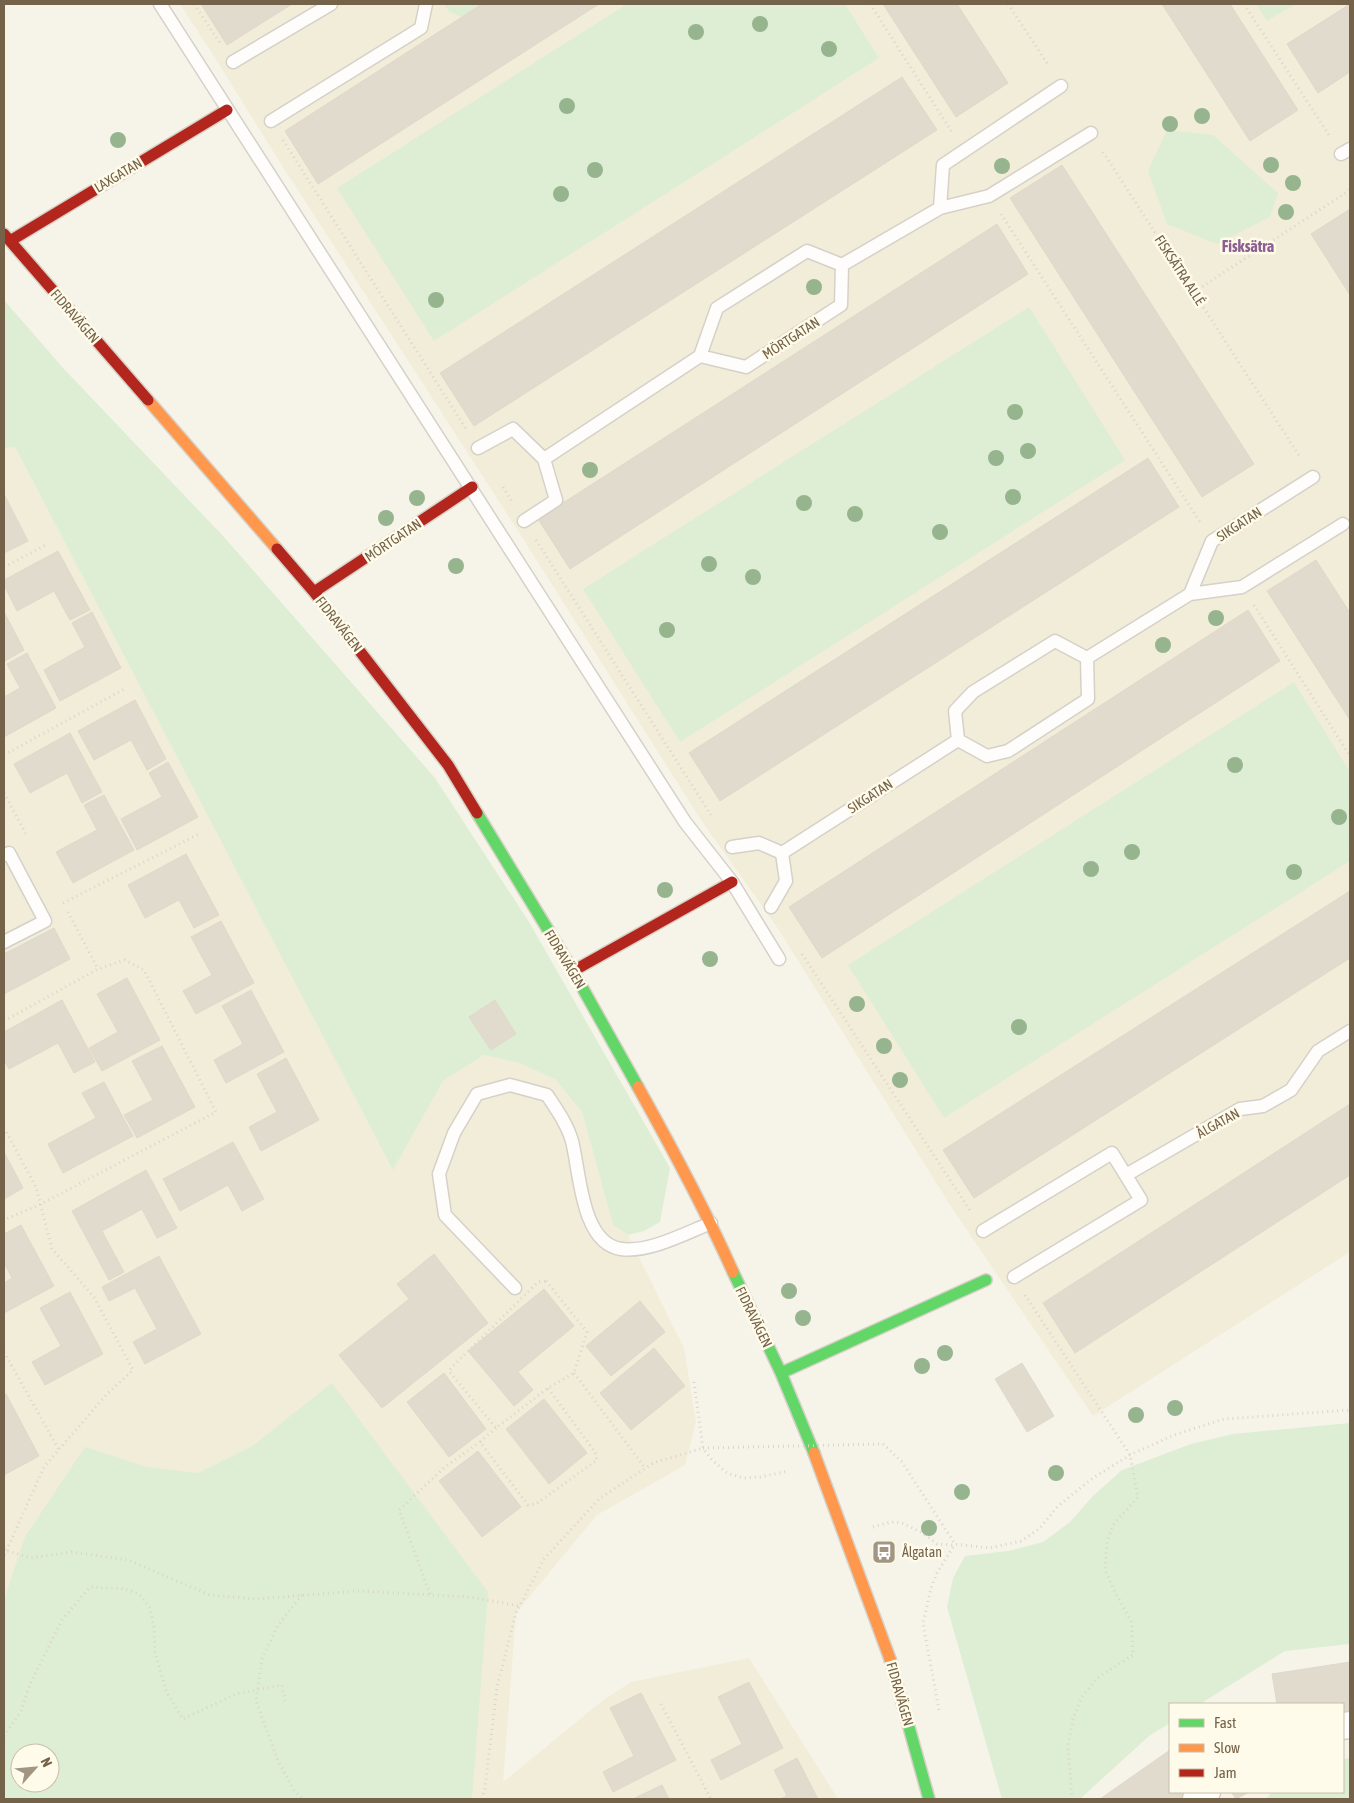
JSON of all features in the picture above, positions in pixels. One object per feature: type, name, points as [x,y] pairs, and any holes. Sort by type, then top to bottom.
[{"type":"street","name":"LAXGATAN","points":[[7,237],[227,110]]},
{"type":"street","name":"FIDRAVÄGEN","points":[[7,237],[314,592],[448,765],[573,971],[674,1151],[711,1222],[781,1373],[819,1464],[892,1664],[930,1799]]},
{"type":"street","name":"MÖRTGATAN","points":[[314,592],[472,488]]},
{"type":"street","points":[[573,971],[732,882]]},
{"type":"street","points":[[781,1373],[986,1280]]},
{"type":"lane","points":[[160,4],[686,822],[732,882],[779,959]]},
{"type":"lane","points":[[233,62],[331,4]]},
{"type":"lane","points":[[270,121],[421,28],[426,4]]},
{"type":"lane","points":[[940,208],[942,165],[1061,86]]},
{"type":"lane","points":[[544,459],[700,356],[717,308],[807,251],[842,265],[940,208],[989,196],[1091,133]]},
{"type":"lane","name":"MÖRTGATAN","points":[[700,356],[746,367],[841,305],[842,265]]},
{"type":"lane","points":[[478,448],[513,429],[544,459],[556,500],[524,521]]},
{"type":"lane","name":"SIKGATAN","points":[[1190,594],[1212,541],[1313,477]]},
{"type":"lane","points":[[1088,658],[1190,594],[1242,588],[1343,524]]},
{"type":"lane","points":[[1055,641],[1088,658],[1088,699],[1008,751],[987,756],[958,740],[955,711],[973,692],[1055,641]]},
{"type":"lane","name":"SIKGATAN","points":[[782,853],[958,740]]},
{"type":"lane","points":[[732,847],[759,843],[782,853],[786,881],[771,906]]},
{"type":"lane","points":[[4,855],[9,853],[45,921],[4,942]]},
{"type":"lane","name":"ÅLGATAN","points":[[1126,1176],[1240,1109],[1263,1106],[1291,1090],[1318,1051],[1350,1031]]},
{"type":"lane","points":[[515,1288],[445,1215],[440,1174],[454,1133],[477,1094],[510,1085],[547,1095],[562,1116],[572,1141],[580,1191],[589,1217],[600,1239],[620,1249],[644,1248],[671,1240],[711,1222]]},
{"type":"lane","points":[[983,1231],[1112,1153],[1141,1200],[1014,1277]]},
{"type":"path","points":[[870,4],[964,151]]},
{"type":"path","points":[[1008,4],[1061,86]]},
{"type":"path","points":[[1244,4],[1346,152]]},
{"type":"path","name":"FISKSÄTRA ALLÉ","points":[[1091,133],[1313,477]]},
{"type":"path","points":[[1194,292],[1350,190]]},
{"type":"path","points":[[989,196],[1212,541]]},
{"type":"path","points":[[4,567],[48,544]]},
{"type":"path","points":[[1242,588],[1350,756]]},
{"type":"path","points":[[4,755],[126,688]]},
{"type":"path","points":[[63,903],[202,833]]},
{"type":"path","points":[[4,1022],[98,969],[126,960],[144,970],[216,1112],[41,1204],[4,1220]]},
{"type":"path","points":[[4,1128],[36,1187],[52,1249],[94,1297],[133,1370],[106,1395],[44,1467],[5,1549],[4,1556]]},
{"type":"path","points":[[430,1594],[399,1510],[445,1467],[480,1442],[548,1388],[574,1374],[587,1332],[546,1281],[538,1282],[449,1371],[496,1428]]},
{"type":"path","points":[[4,1352],[59,1450]]},
{"type":"path","points":[[574,1374],[645,1468]]},
{"type":"path","points":[[694,1382],[703,1448],[712,1460],[727,1473],[743,1478],[786,1472]]},
{"type":"path","points":[[480,1442],[528,1505],[536,1504],[597,1460],[595,1452],[548,1388]]},
{"type":"path","points":[[873,1526],[891,1522],[902,1523],[921,1532],[937,1544],[990,1548],[1021,1541],[1039,1529],[1058,1506],[1093,1478],[1130,1455],[1174,1435],[1224,1419],[1350,1410]]},
{"type":"path","points":[[482,1799],[498,1687],[519,1606],[544,1559],[599,1499],[653,1463],[703,1448],[883,1444],[902,1462],[955,1544]]},
{"type":"path","points":[[940,1718],[924,1624],[931,1588],[937,1573],[955,1544]]},
{"type":"path","points":[[5,1549],[30,1558],[72,1552],[128,1560],[210,1595],[256,1599],[358,1591],[471,1597],[519,1606]]},
{"type":"path","points":[[4,1736],[21,1711],[30,1684],[62,1620],[90,1587],[125,1589],[139,1594],[150,1608],[154,1628],[155,1653],[166,1693],[184,1720],[236,1694],[282,1685],[285,1701]]},
{"type":"path","points":[[303,1594],[278,1625],[262,1659],[256,1701],[278,1760],[294,1790],[303,1799]]},
{"type":"path","points":[[660,1704],[711,1799]]},
{"type":"shaded area","points":[[180,4],[1350,4],[1350,1252],[1093,1416],[950,1205],[779,930],[701,820]]},
{"type":"shaded area","points":[[15,447],[393,1169],[443,1081],[484,1055],[519,1063],[555,1079],[582,1112],[613,1225],[628,1235],[684,1348],[696,1422],[685,1465],[597,1515],[516,1613],[503,1782],[602,1701],[631,1682],[749,1658],[838,1799],[4,1799],[4,448]]},
{"type":"green space","points":[[443,4],[482,4],[462,17],[450,12]]},
{"type":"green space","points":[[627,4],[845,4],[879,58],[434,341],[337,188]]},
{"type":"green space","points":[[1256,4],[1295,4],[1267,21]]},
{"type":"green space","points":[[1167,130],[1213,135],[1278,193],[1270,217],[1217,244],[1167,224],[1148,171]]},
{"type":"green space","points":[[4,300],[64,369],[224,537],[435,778],[529,922],[670,1168],[660,1222],[644,1231],[628,1235],[613,1225],[582,1112],[555,1079],[519,1063],[484,1055],[443,1081],[393,1170],[15,447],[4,448]]},
{"type":"green space","points":[[1029,307],[1125,460],[680,742],[583,589]]},
{"type":"green space","points":[[1294,682],[1350,772],[1350,861],[944,1118],[848,965]]},
{"type":"green space","points":[[332,1383],[488,1592],[472,1799],[4,1799],[4,1600],[25,1537],[85,1447],[147,1467],[198,1473],[251,1447]]},
{"type":"green space","points":[[1350,1423],[1350,1644],[1285,1651],[1202,1703],[1169,1703],[1169,1724],[1149,1736],[1080,1799],[1002,1799],[947,1607],[953,1578],[965,1556],[1008,1551],[1043,1542],[1070,1522],[1093,1496],[1122,1470],[1191,1444],[1233,1434]]},
{"type":"green space","points":[[1350,1758],[1350,1799],[1266,1799],[1271,1793],[1344,1793],[1344,1759]]},
{"type":"building","points":[[201,4],[292,4],[227,45]]},
{"type":"building","points":[[482,4],[599,4],[318,184],[285,131]]},
{"type":"building","points":[[883,4],[957,4],[1008,83],[956,117]]},
{"type":"building","points":[[1162,4],[1230,4],[1298,110],[1250,141]]},
{"type":"building","points":[[1350,4],[1350,72],[1318,93],[1287,44]]},
{"type":"building","points":[[902,77],[937,130],[474,426],[440,373]]},
{"type":"building","points":[[1062,165],[1254,464],[1202,497],[1010,198]]},
{"type":"building","points":[[1350,209],[1350,295],[1311,234]]},
{"type":"building","points":[[997,224],[1028,274],[570,569],[538,519]]},
{"type":"building","points":[[1148,458],[1179,507],[720,801],[689,753]]},
{"type":"building","points":[[4,494],[28,541],[4,553]]},
{"type":"building","points":[[58,551],[90,610],[70,620],[54,591],[17,611],[4,585],[4,580]]},
{"type":"building","points":[[1316,560],[1350,613],[1350,720],[1267,591]]},
{"type":"building","points":[[1248,610],[1280,661],[822,958],[789,907]]},
{"type":"building","points":[[4,612],[24,650],[5,661],[4,658]]},
{"type":"building","points":[[92,612],[121,668],[60,701],[44,670],[85,647],[72,623]]},
{"type":"building","points":[[27,653],[56,708],[4,737],[4,697],[20,688],[7,664]]},
{"type":"building","points":[[135,700],[166,759],[147,770],[131,740],[94,760],[78,731]]},
{"type":"building","points":[[70,733],[102,792],[82,803],[67,773],[30,793],[14,764]]},
{"type":"building","points":[[168,762],[198,817],[137,850],[121,819],[162,797],[149,773]]},
{"type":"building","points":[[104,795],[134,850],[73,883],[56,852],[97,830],[84,805]]},
{"type":"building","points":[[186,854],[219,915],[194,928],[179,900],[145,918],[128,885]]},
{"type":"building","points":[[1350,891],[1350,958],[974,1198],[943,1150]]},
{"type":"building","points":[[221,921],[254,983],[196,1014],[183,991],[212,975],[191,937]]},
{"type":"building","points":[[54,928],[70,959],[4,994],[4,954]]},
{"type":"building","points":[[127,978],[160,1040],[102,1071],[89,1048],[118,1032],[97,994]]},
{"type":"building","points":[[251,990],[284,1052],[226,1083],[214,1060],[243,1044],[222,1006]]},
{"type":"building","points":[[62,1000],[95,1062],[74,1073],[58,1043],[9,1069],[4,1060],[4,1032]]},
{"type":"building","points":[[495,1000],[516,1034],[491,1050],[469,1017]]},
{"type":"building","points":[[162,1046],[195,1107],[137,1138],[124,1115],[153,1100],[132,1061]]},
{"type":"building","points":[[286,1058],[319,1120],[261,1151],[249,1127],[277,1112],[257,1074]]},
{"type":"building","points":[[104,1082],[133,1136],[63,1173],[48,1144],[96,1118],[82,1093]]},
{"type":"building","points":[[1350,1104],[1350,1175],[1075,1353],[1043,1303]]},
{"type":"building","points":[[233,1142],[264,1199],[242,1211],[228,1185],[180,1211],[163,1179]]},
{"type":"building","points":[[4,1152],[23,1188],[4,1199]]},
{"type":"building","points":[[146,1170],[177,1228],[157,1238],[142,1209],[102,1231],[124,1272],[109,1280],[72,1211]]},
{"type":"building","points":[[21,1225],[54,1286],[4,1313],[4,1283],[12,1278],[4,1263],[4,1234]]},
{"type":"building","points":[[434,1254],[488,1323],[382,1408],[339,1355],[409,1299],[397,1284]]},
{"type":"building","points":[[159,1256],[201,1334],[145,1364],[133,1342],[157,1329],[135,1288],[109,1301],[102,1287]]},
{"type":"building","points":[[544,1289],[574,1326],[518,1372],[533,1390],[514,1406],[468,1351]]},
{"type":"building","points":[[70,1292],[103,1354],[45,1385],[32,1362],[61,1346],[40,1308]]},
{"type":"building","points":[[640,1301],[665,1332],[611,1376],[586,1346]]},
{"type":"building","points":[[654,1348],[685,1386],[631,1430],[600,1393]]},
{"type":"building","points":[[1022,1363],[1054,1416],[1027,1432],[995,1379]]},
{"type":"building","points":[[444,1373],[486,1429],[449,1457],[407,1402]]},
{"type":"building","points":[[6,1394],[39,1456],[4,1475],[4,1395]]},
{"type":"building","points":[[544,1399],[587,1453],[549,1484],[506,1429]]},
{"type":"building","points":[[478,1451],[521,1507],[482,1537],[439,1481]]},
{"type":"building","points":[[1350,1662],[1350,1713],[1344,1714],[1344,1703],[1277,1703],[1272,1674]]},
{"type":"building","points":[[749,1682],[783,1748],[721,1780],[711,1760],[742,1744],[718,1697]]},
{"type":"building","points":[[641,1693],[676,1760],[613,1792],[603,1772],[634,1756],[610,1708]]},
{"type":"building","points":[[1169,1751],[1169,1793],[1189,1793],[1180,1799],[1100,1799]]},
{"type":"building","points":[[797,1758],[818,1799],[780,1799],[787,1796],[774,1770]]},
{"type":"building","points":[[662,1785],[669,1799],[635,1798]]},
{"type":"building","points":[[1232,1793],[1247,1793],[1236,1799]]},
{"type":"traffic: fast","points":[[477,813],[573,971],[638,1087]]},
{"type":"traffic: fast","points":[[733,1272],[781,1373],[814,1453]]},
{"type":"traffic: fast","points":[[781,1373],[986,1280]]},
{"type":"traffic: fast","points":[[890,1659],[929,1799]]},
{"type":"traffic: slow","points":[[148,400],[277,549]]},
{"type":"traffic: slow","points":[[638,1087],[688,1179],[733,1272]]},
{"type":"traffic: slow","points":[[814,1453],[890,1659]]},
{"type":"traffic: jam","points":[[10,241],[227,110]]},
{"type":"traffic: jam","points":[[4,234],[148,400]]},
{"type":"traffic: jam","points":[[314,592],[472,487]]},
{"type":"traffic: jam","points":[[277,549],[314,592],[448,765],[477,813]]},
{"type":"traffic: jam","points":[[573,971],[732,882]]},
{"type":"place","name":"Ålgatan","points":[[884,1552]]},
{"type":"district","name":"Fisksätra","points":[[1248,246]]}]
